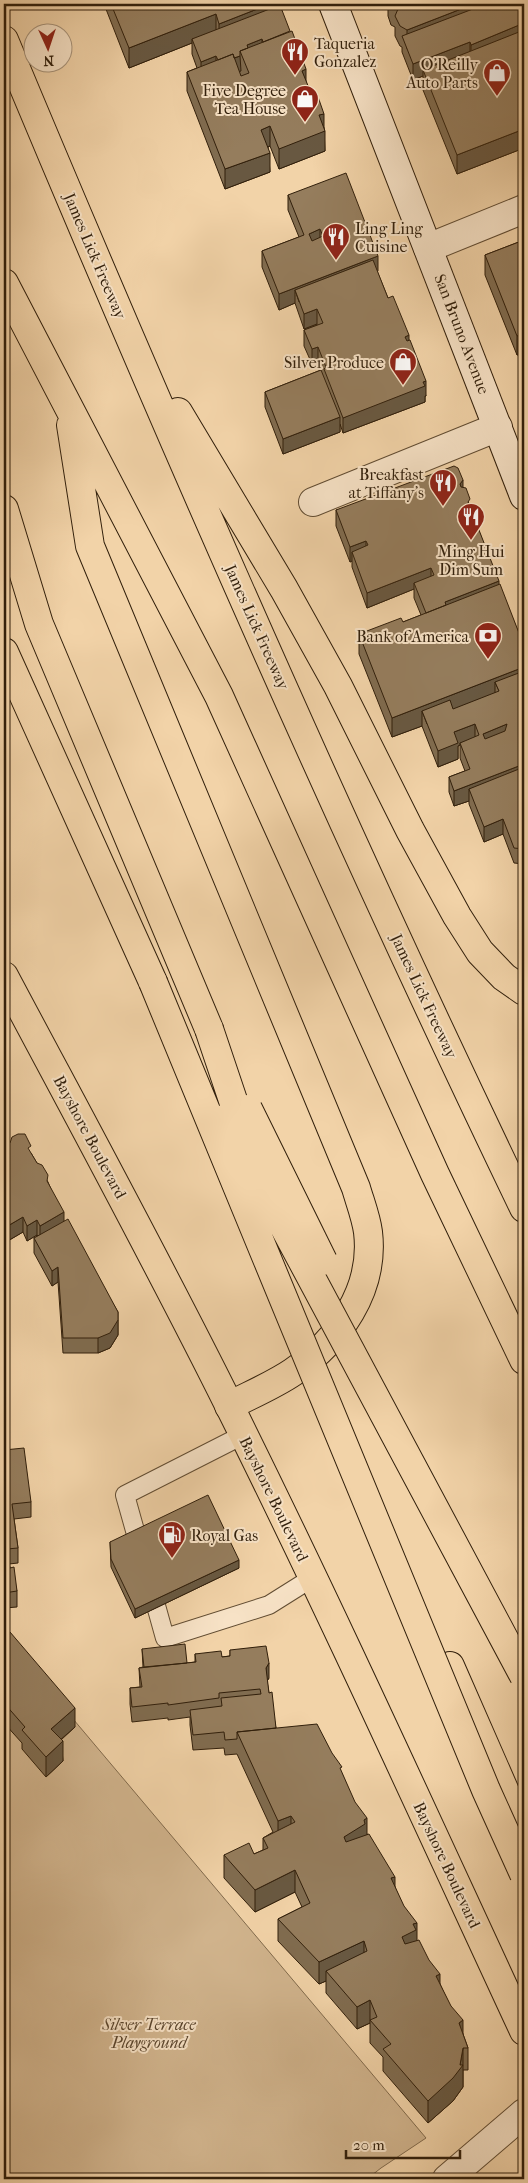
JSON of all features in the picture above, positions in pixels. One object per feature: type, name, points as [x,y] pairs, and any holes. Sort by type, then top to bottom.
[{"type":"main road","name":"San Bruno Avenue","points":[[333,4],[524,496]]},
{"type":"main road","name":"James Lick Freeway","points":[[4,40],[117,308],[308,743],[524,1208]]},
{"type":"main road","points":[[428,248],[524,209]]},
{"type":"main road","points":[[4,283],[219,696],[436,1174],[524,1360]]},
{"type":"main road","points":[[117,308],[284,589],[338,686],[410,830],[457,916],[480,952],[504,976],[524,991]]},
{"type":"main road","points":[[67,401],[90,546],[356,1188],[368,1232],[368,1272],[356,1306],[330,1341],[293,1372],[229,1406]]},
{"type":"main road","points":[[313,502],[498,427]]},
{"type":"main road","points":[[4,509],[40,624],[209,1029],[369,1357],[524,1684]]},
{"type":"main road","points":[[4,652],[153,982],[486,1790],[524,1874]]},
{"type":"main road","name":"Bayshore Boulevard","points":[[4,976],[140,1229],[229,1406],[312,1578],[524,2031]]},
{"type":"main road","points":[[153,982],[524,1676]]},
{"type":"main road","points":[[209,1029],[329,1382],[524,1835]]},
{"type":"main road","points":[[447,2179],[524,2113]]},
{"type":"lane","points":[[243,1435],[125,1495],[165,1638],[269,1606],[312,1578]]},
{"type":"green space","name":"Silver Terrace Playground","points":[[4,1637],[426,2138],[367,2179],[4,2179]]},
{"type":"building","points":[[111,4],[270,4],[219,24],[216,14],[129,48]]},
{"type":"building","points":[[391,4],[474,4],[407,30],[400,26],[395,16],[398,9]]},
{"type":"building","points":[[486,4],[524,4],[524,23],[471,45],[470,42],[413,64],[402,36]]},
{"type":"building","points":[[280,5],[290,31],[263,42],[262,39],[247,45],[248,48],[240,51],[240,56],[234,58],[233,54],[218,60],[216,56],[201,62],[192,39]]},
{"type":"building","points":[[524,30],[524,129],[457,155],[423,70]]},
{"type":"building","points":[[292,31],[306,69],[302,71],[311,93],[316,91],[324,114],[319,115],[325,131],[279,149],[270,126],[261,130],[270,153],[225,169],[187,72],[233,54],[241,76],[249,73],[240,51]]},
{"type":"building","points":[[346,173],[378,256],[279,294],[262,251],[304,235],[288,195]],"holes":[[[320,229],[323,236],[312,241],[309,234]]]},
{"type":"building","points":[[524,240],[524,333],[517,336],[485,255]]},
{"type":"building","points":[[373,260],[388,298],[393,296],[409,335],[405,337],[407,341],[410,340],[426,381],[423,382],[425,386],[343,418],[324,369],[326,367],[318,347],[312,349],[304,330],[323,323],[317,309],[304,314],[295,290]]},
{"type":"building","points":[[321,370],[340,417],[283,439],[265,392]]},
{"type":"building","points":[[454,466],[458,468],[463,480],[460,484],[461,487],[466,488],[470,499],[468,502],[499,581],[445,602],[446,605],[426,613],[414,583],[434,575],[431,568],[367,593],[352,552],[368,545],[366,541],[350,547],[336,510]]},
{"type":"building","points":[[500,584],[524,646],[524,667],[392,718],[359,634],[401,618],[403,622]]},
{"type":"building","points":[[524,671],[524,764],[454,791],[449,777],[470,769],[460,743],[479,735],[475,724],[454,732],[458,743],[438,751],[422,711],[450,700],[453,709],[499,691],[495,682]],"holes":[[[507,724],[505,731],[485,739],[483,734]]]},
{"type":"building","points":[[524,767],[524,849],[514,848],[503,819],[484,827],[469,789]]},
{"type":"building","points":[[18,1134],[25,1134],[31,1146],[28,1148],[37,1163],[42,1165],[48,1175],[47,1181],[64,1212],[40,1226],[37,1220],[27,1226],[23,1217],[6,1227],[4,1223],[4,1147],[10,1143],[12,1137]]},
{"type":"building","points":[[68,1219],[118,1312],[118,1320],[110,1333],[98,1338],[63,1338],[58,1267],[52,1271],[34,1238]]},
{"type":"building","points":[[24,1448],[31,1502],[12,1504],[18,1548],[7,1549],[10,1568],[14,1567],[17,1591],[4,1593],[4,1450]]},
{"type":"building","name":"Royal Gas","points":[[208,1495],[239,1560],[135,1609],[111,1559],[110,1542]]},
{"type":"building","points":[[4,1632],[10,1632],[75,1708],[51,1729],[63,1741],[46,1757],[22,1730],[25,1727],[4,1703]]},
{"type":"building","points":[[185,1644],[187,1663],[144,1667],[142,1649]]},
{"type":"building","points":[[266,1646],[269,1663],[266,1668],[269,1693],[272,1692],[276,1728],[237,1732],[237,1739],[225,1740],[224,1732],[193,1735],[190,1710],[222,1706],[221,1698],[261,1694],[260,1689],[219,1693],[219,1698],[168,1705],[168,1703],[132,1707],[130,1688],[142,1687],[139,1668],[196,1662],[195,1654],[221,1651],[222,1657],[230,1656],[230,1650]]},
{"type":"building","points":[[317,1724],[332,1753],[342,1767],[340,1768],[355,1802],[367,1818],[364,1820],[365,1824],[344,1837],[346,1842],[369,1834],[395,1877],[391,1878],[404,1906],[417,1923],[413,1924],[416,1930],[402,1937],[405,1944],[419,1940],[429,1960],[440,1974],[436,1976],[451,2006],[463,2020],[459,2023],[468,2048],[463,2048],[460,2065],[463,2065],[453,2078],[428,2101],[383,2049],[391,2044],[370,2020],[377,2017],[370,2000],[357,2007],[326,1971],[367,1951],[364,1941],[319,1962],[278,1919],[310,1903],[295,1870],[255,1890],[224,1855],[249,1843],[254,1854],[268,1848],[263,1838],[295,1822],[291,1816],[278,1821],[237,1732]]},
{"type":"place","name":"Taqueria Gonzalez","points":[[295,76]]},
{"type":"place","name":"O'Reilly Auto Parts","points":[[497,97]]},
{"type":"place","name":"Five Degree Tea House","points":[[305,123]]},
{"type":"place","name":"Ling Ling Cuisine","points":[[336,261]]},
{"type":"place","name":"Silver Produce","points":[[403,386]]},
{"type":"place","name":"Breakfast at Tiffany's","points":[[443,507]]},
{"type":"place","name":"Ming Hui Dim Sum","points":[[471,541]]},
{"type":"place","name":"Bank of America","points":[[488,660]]},
{"type":"place","name":"Royal Gas","points":[[172,1559]]}]
